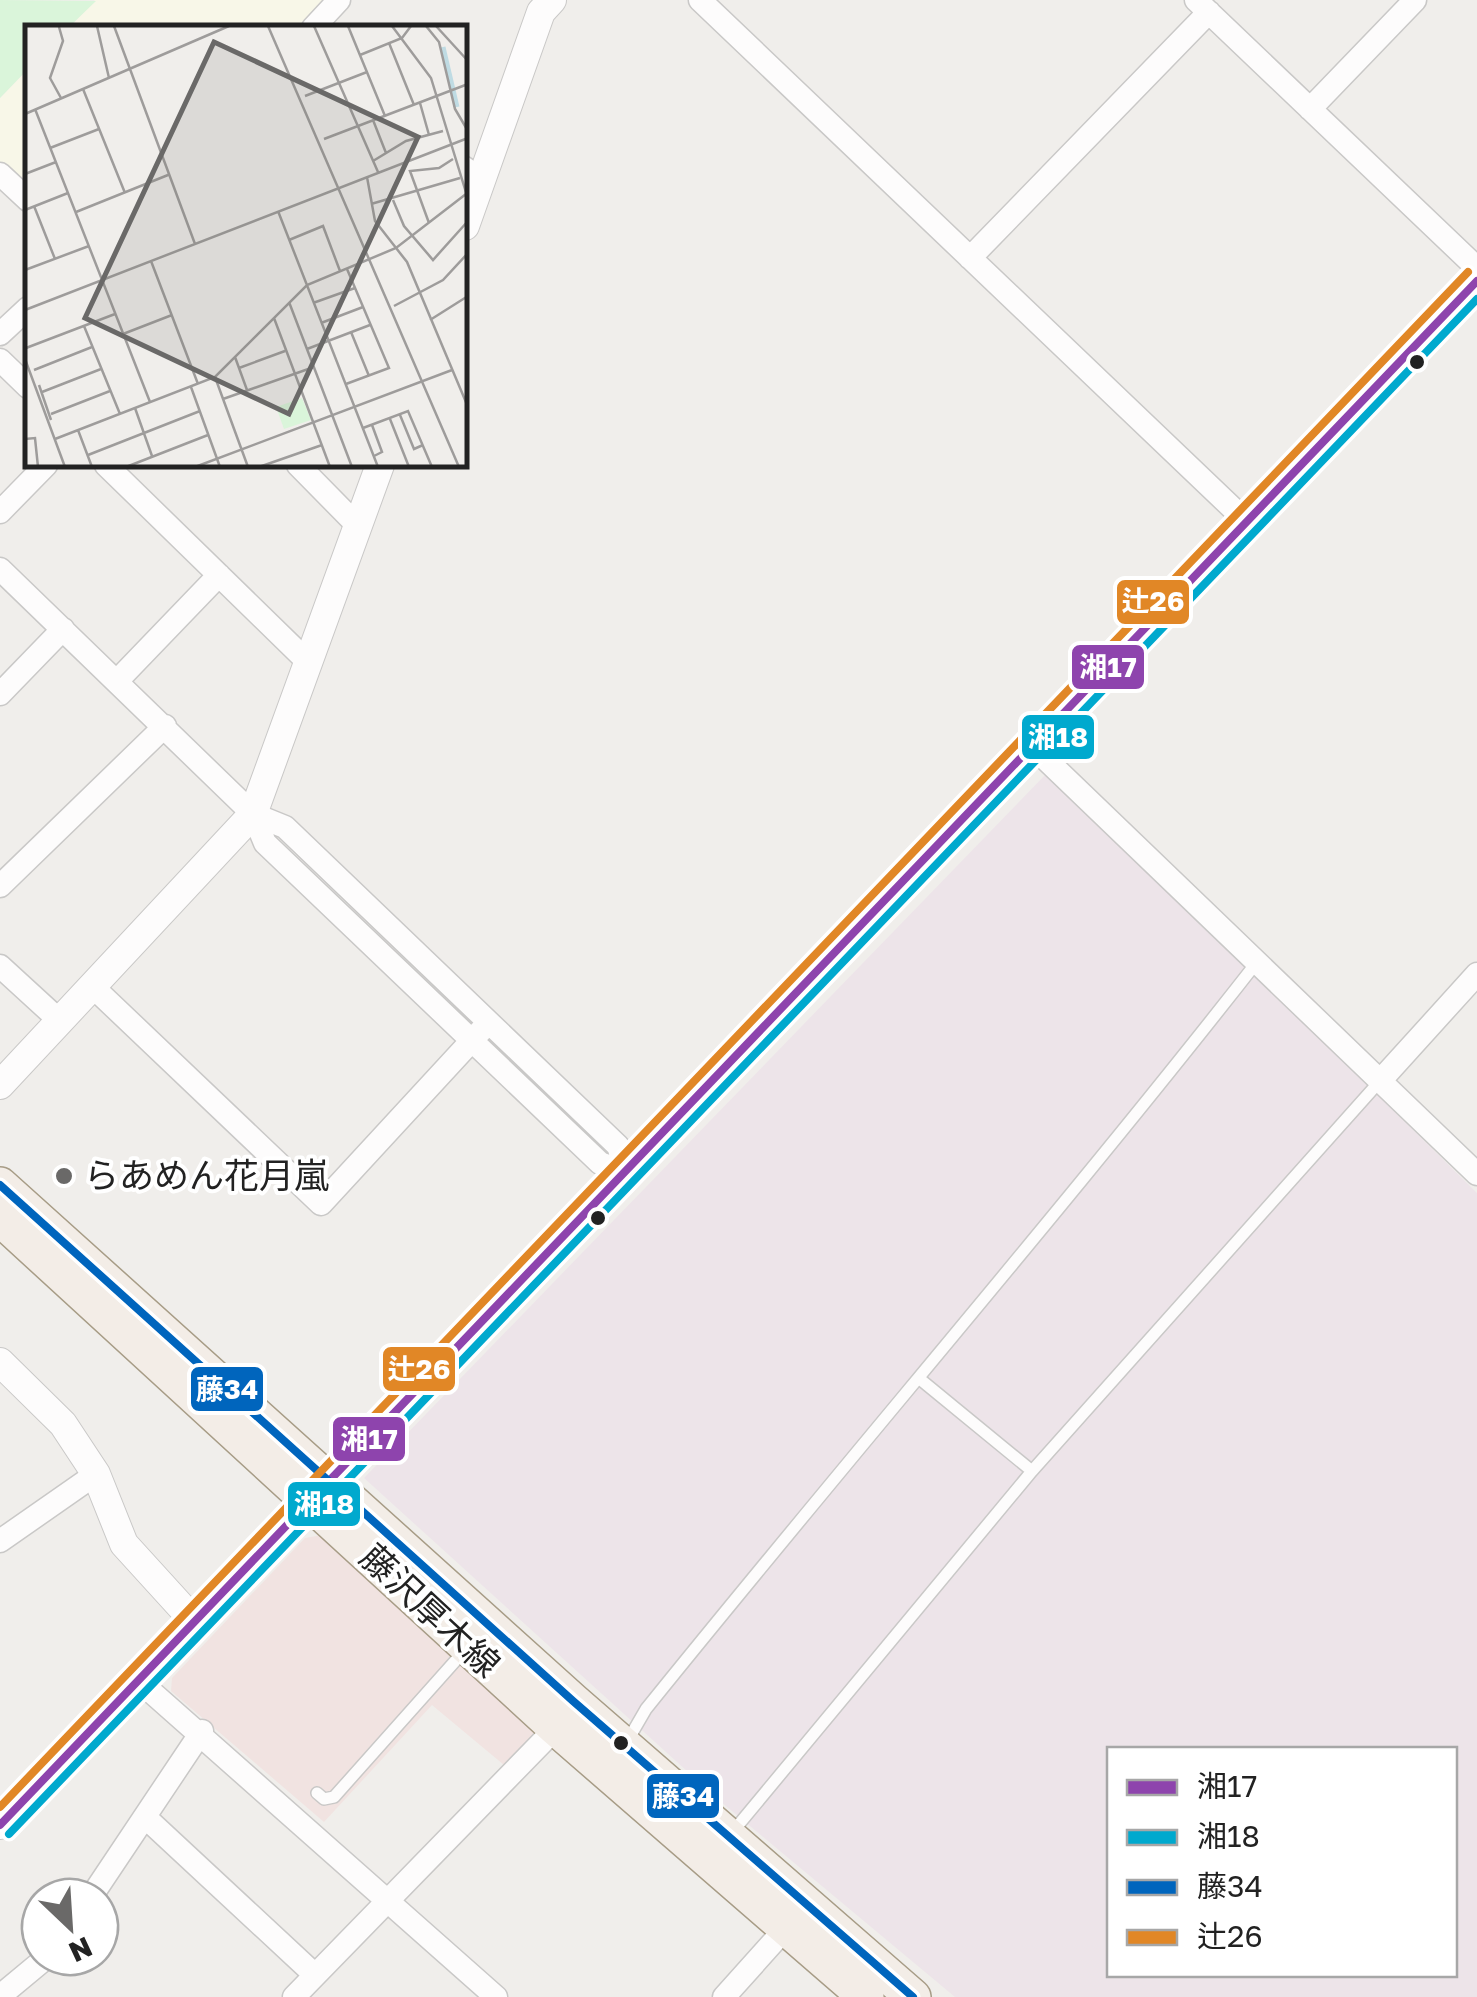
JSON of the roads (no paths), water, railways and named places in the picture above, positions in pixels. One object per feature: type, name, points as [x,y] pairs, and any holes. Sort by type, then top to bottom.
[{"type":"main road","name":"藤沢厚木線","points":[[0,1185],[320,1491],[468,1647],[866,1997]]},
{"type":"main road","name":"藤沢厚木線","points":[[0,1218],[624,1746],[913,1997]]},
{"type":"street","points":[[318,25],[340,0]]},
{"type":"street","points":[[700,0],[1247,522]]},
{"type":"street","points":[[1310,109],[1415,0]]},
{"type":"street","points":[[468,207],[473,175],[541,4]]},
{"type":"street","points":[[970,258],[1202,6],[1477,268]]},
{"type":"street","points":[[0,174],[25,197]]},
{"type":"street","points":[[0,1825],[1477,281]]},
{"type":"street","points":[[0,334],[25,311]]},
{"type":"street","points":[[0,360],[25,384]]},
{"type":"street","points":[[0,512],[43,468]]},
{"type":"street","points":[[109,468],[308,662]]},
{"type":"street","points":[[301,468],[358,526]]},
{"type":"street","points":[[0,1085],[254,814],[379,468]]},
{"type":"street","points":[[0,570],[254,814],[265,844],[479,1032],[600,1163],[627,1172]]},
{"type":"street","points":[[118,681],[219,575]]},
{"type":"street","points":[[0,694],[63,629]]},
{"type":"street","points":[[0,886],[165,726]]},
{"type":"street","points":[[1033,748],[1477,1174]]},
{"type":"street","points":[[0,966],[60,1021]]},
{"type":"street","points":[[1380,1081],[1477,974]]},
{"type":"street","points":[[92,986],[321,1204],[479,1032]]},
{"type":"street","points":[[0,1362],[63,1424],[96,1474],[124,1544],[195,1622]]},
{"type":"street","points":[[0,1541],[96,1474]]},
{"type":"street","points":[[140,1680],[202,1731],[496,1997]]},
{"type":"street","points":[[294,1997],[556,1728]]},
{"type":"street","points":[[105,1877],[202,1731]]},
{"type":"street","points":[[145,1817],[316,1975]]},
{"type":"street","points":[[724,1997],[785,1928]]},
{"type":"street","points":[[0,1996],[23,1977]]},
{"type":"lane","points":[[624,1746],[646,1709],[920,1380],[1257,962]]},
{"type":"lane","points":[[727,1838],[1032,1471],[1380,1081]]},
{"type":"lane","points":[[920,1380],[1032,1471]]},
{"type":"lane","points":[[318,1793],[324,1799],[334,1797],[468,1647]]},
{"type":"place","name":"らあめん花月嵐","points":[[64,1176]]}]
